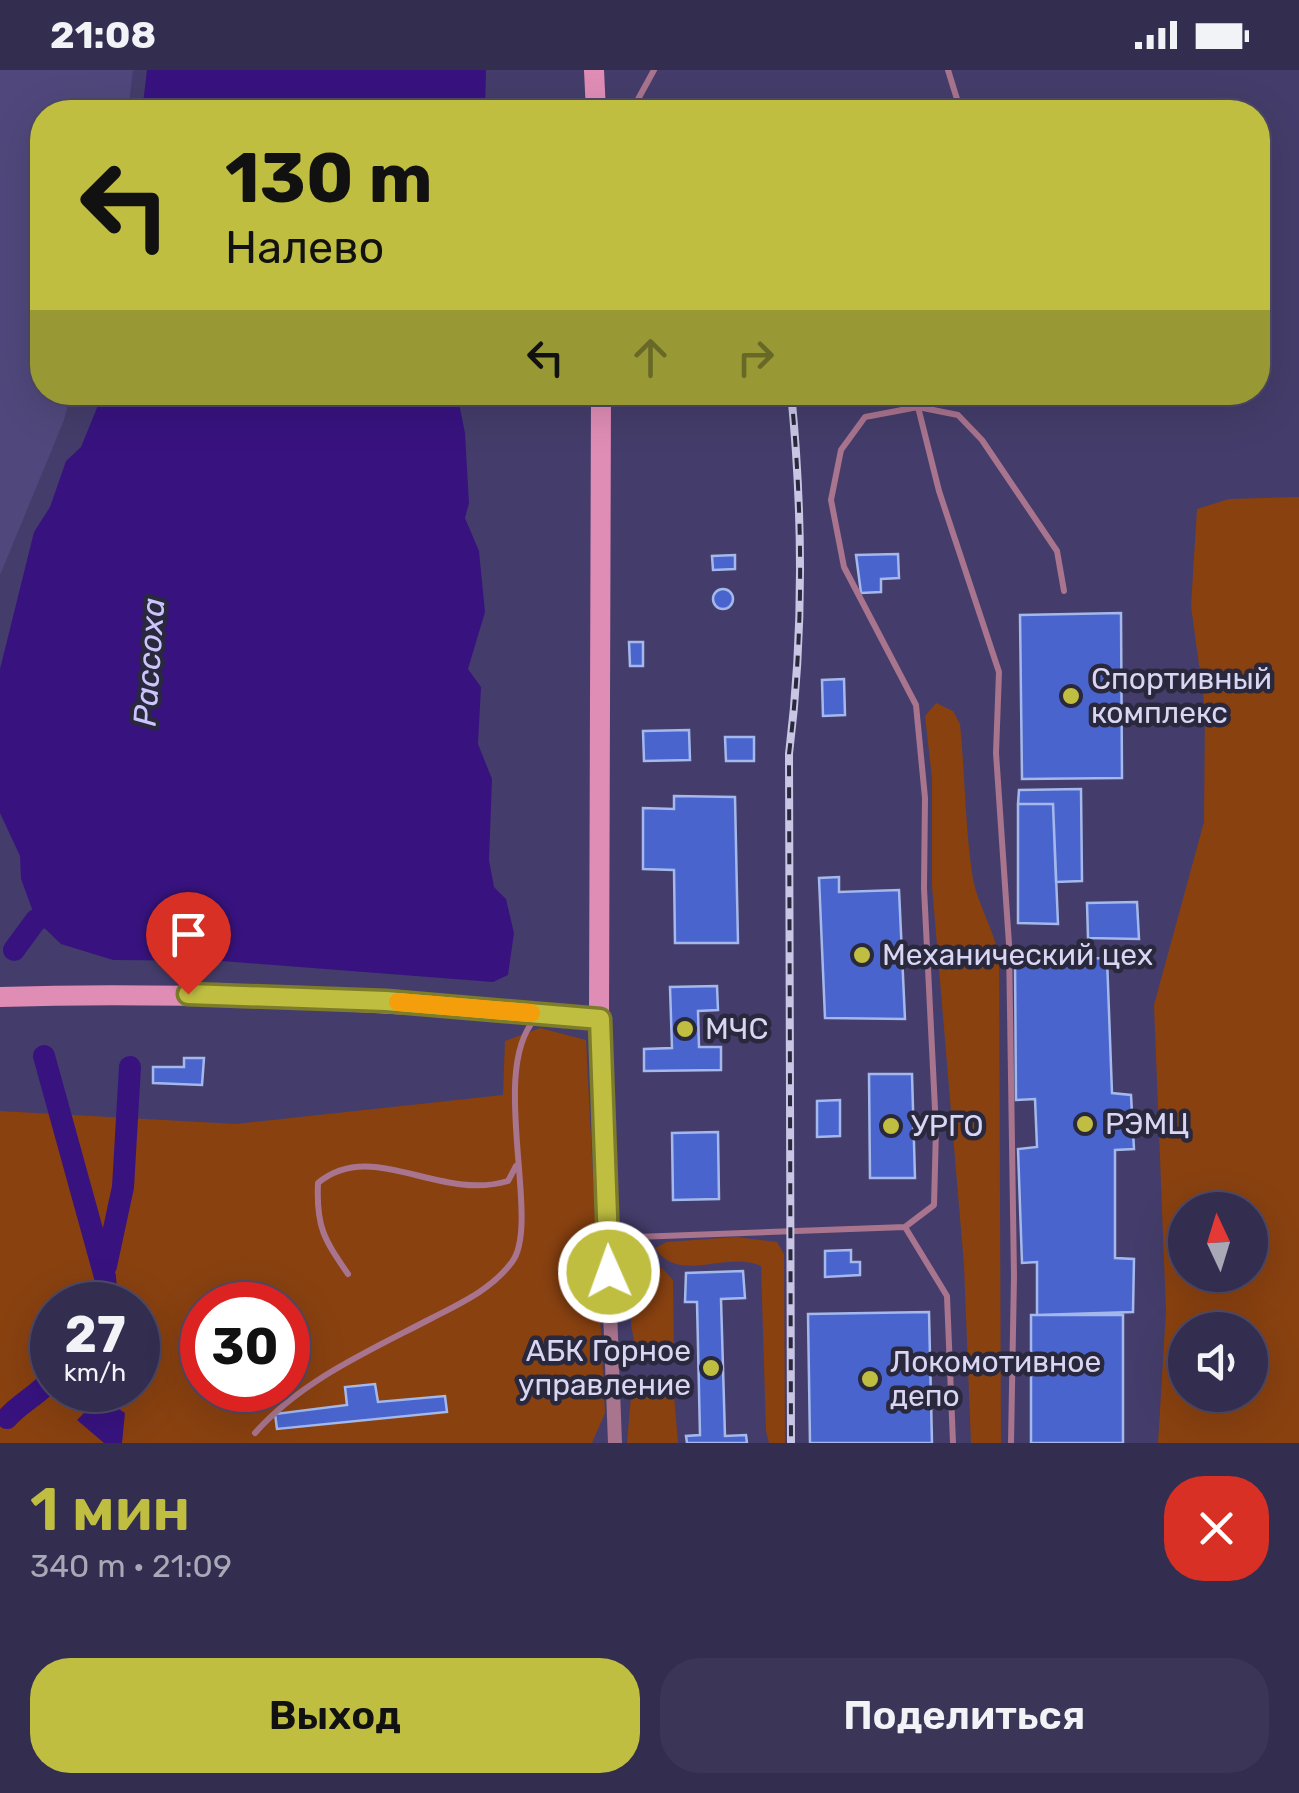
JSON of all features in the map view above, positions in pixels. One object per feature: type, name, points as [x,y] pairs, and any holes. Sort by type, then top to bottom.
[{"type":"street","points":[[594,70],[595,100]]},
{"type":"street","points":[[601,405],[600,1019],[615,1443]]},
{"type":"street","points":[[0,998],[149,992],[386,1001],[600,1019]]},
{"type":"lane","points":[[638,100],[654,70]]},
{"type":"lane","points":[[948,70],[958,100]]},
{"type":"lane","points":[[918,407],[939,491],[999,672],[996,753],[1009,944],[1011,1443]]},
{"type":"lane","points":[[608,1238],[905,1226],[934,1205],[936,1130],[924,888],[925,798],[916,706],[844,566],[832,500],[841,450],[865,418],[918,407],[958,415],[982,440],[1057,551],[1064,591]]},
{"type":"lane","points":[[254,1433],[283,1401],[484,1291],[516,1260],[520,1218],[516,1164],[521,1034],[539,1014]]},
{"type":"lane","points":[[348,1274],[320,1233],[318,1183],[334,1170],[372,1164],[453,1186],[491,1186],[508,1180],[516,1164]]},
{"type":"lane","points":[[905,1226],[947,1296],[952,1443]]},
{"type":"shaded area","points":[[0,70],[133,70],[129,100],[30,100],[30,405],[68,405],[0,575]]},
{"type":"shaded area","points":[[1299,497],[1299,1443],[1158,1443],[1166,1311],[1154,1005],[1204,822],[1205,709],[1191,606],[1197,509],[1229,499]]},
{"type":"shaded area","points":[[936,703],[953,711],[960,724],[972,873],[999,956],[1001,1443],[971,1443],[964,1265],[932,886],[932,778],[925,716]]},
{"type":"shaded area","points":[[540,1028],[586,1040],[605,1413],[592,1443],[0,1443],[0,1111],[236,1124],[503,1095],[505,1041]]},
{"type":"shaded area","points":[[736,1237],[777,1242],[784,1254],[785,1443],[769,1443],[766,1431],[761,1266],[747,1262],[677,1264],[665,1259],[655,1248],[667,1242]]},
{"type":"shaded area","points":[[647,1267],[662,1268],[673,1280],[674,1354],[653,1361],[637,1353],[631,1326],[632,1274]]},
{"type":"shaded area","points":[[666,1380],[673,1383],[678,1443],[627,1443],[632,1384]]},
{"type":"water","points":[[147,70],[486,70],[485,100],[143,100]]},
{"type":"water","name":"Рассоха","points":[[98,405],[459,405],[469,503],[465,518],[479,551],[485,612],[468,669],[481,687],[478,744],[492,779],[489,860],[494,887],[506,899],[514,933],[508,975],[493,982],[222,961],[113,960],[61,944],[36,920],[21,879],[20,856],[0,813],[0,669],[34,532],[50,507],[66,461],[81,447]]},
{"type":"water","points":[[85,1412],[124,1412],[122,1443],[104,1443],[77,1420]]},
{"type":"building","points":[[898,554],[899,578],[881,579],[881,592],[861,593],[856,555]]},
{"type":"building","points":[[735,555],[735,569],[713,570],[712,556]]},
{"type":"building","points":[[723,589],[733,599],[723,609],[713,599]]},
{"type":"building","name":"Спортивный комплекс","points":[[1121,613],[1122,778],[1022,779],[1020,615]]},
{"type":"building","points":[[629,642],[643,642],[643,666],[630,666]]},
{"type":"building","points":[[844,679],[845,715],[823,716],[822,680]]},
{"type":"building","points":[[689,730],[690,760],[644,761],[643,731]]},
{"type":"building","points":[[725,737],[754,737],[754,761],[726,761]]},
{"type":"building","points":[[1081,789],[1082,881],[1056,882],[1053,804],[1018,804],[1019,790]]},
{"type":"building","points":[[674,796],[735,797],[738,943],[675,943],[674,870],[643,869],[643,808],[674,809]]},
{"type":"building","points":[[1018,804],[1053,804],[1058,924],[1018,923]]},
{"type":"building","name":"Механический цех","points":[[839,877],[839,892],[899,890],[905,1019],[825,1018],[819,878]]},
{"type":"building","points":[[1137,902],[1139,939],[1088,938],[1087,903]]},
{"type":"building","name":"РЭМЦ","points":[[1107,958],[1112,1093],[1131,1095],[1134,1149],[1115,1150],[1115,1258],[1134,1259],[1133,1312],[1037,1315],[1037,1262],[1022,1263],[1018,1149],[1037,1147],[1035,1099],[1016,1100],[1015,960]]},
{"type":"building","name":"МЧС","points":[[717,986],[718,1010],[698,1011],[699,1047],[721,1047],[721,1070],[644,1071],[644,1049],[672,1048],[670,987]]},
{"type":"building","points":[[184,1058],[204,1058],[202,1085],[153,1083],[153,1067],[184,1067]]},
{"type":"building","name":"УРГО","points":[[869,1074],[912,1074],[915,1178],[870,1178]]},
{"type":"building","points":[[840,1100],[840,1136],[817,1137],[817,1101]]},
{"type":"building","points":[[718,1132],[719,1199],[673,1200],[672,1133]]},
{"type":"building","points":[[851,1250],[851,1262],[860,1262],[860,1275],[825,1277],[825,1251]]},
{"type":"building","name":"АБК Горное управление","points":[[743,1271],[745,1298],[721,1299],[725,1436],[746,1435],[747,1443],[687,1443],[686,1436],[700,1435],[697,1302],[685,1302],[686,1273]]},
{"type":"building","name":"Локомотивное депо","points":[[929,1312],[932,1443],[810,1443],[808,1314]]},
{"type":"building","points":[[1031,1315],[1123,1315],[1123,1443],[1031,1443]]},
{"type":"building","points":[[375,1384],[378,1402],[445,1396],[447,1412],[277,1429],[275,1414],[347,1405],[345,1387]]},
{"type":"waterway","points":[[14,950],[36,920],[65,909]]},
{"type":"waterway","points":[[44,1056],[105,1282]]},
{"type":"waterway","points":[[106,1266],[123,1187],[130,1067]]},
{"type":"waterway","points":[[7,1418],[30,1398]]},
{"type":"railway","points":[[791,1443],[789,754],[800,573],[792,405]]},
{"type":"slow traffic","points":[[398,1002],[531,1013]]},
{"type":"place","name":"Спортивный комплекс","points":[[1071,696]]},
{"type":"place","name":"Механический цех","points":[[862,955]]},
{"type":"place","name":"МЧС","points":[[685,1029]]},
{"type":"place","name":"РЭМЦ","points":[[1085,1124]]},
{"type":"place","name":"УРГО","points":[[891,1126]]},
{"type":"place","name":"АБК Горное управление","points":[[711,1368]]},
{"type":"place","name":"Локомотивное депо","points":[[870,1379]]},
{"type":"route","points":[[188,994],[386,1001],[600,1019],[609,1272]]}]
